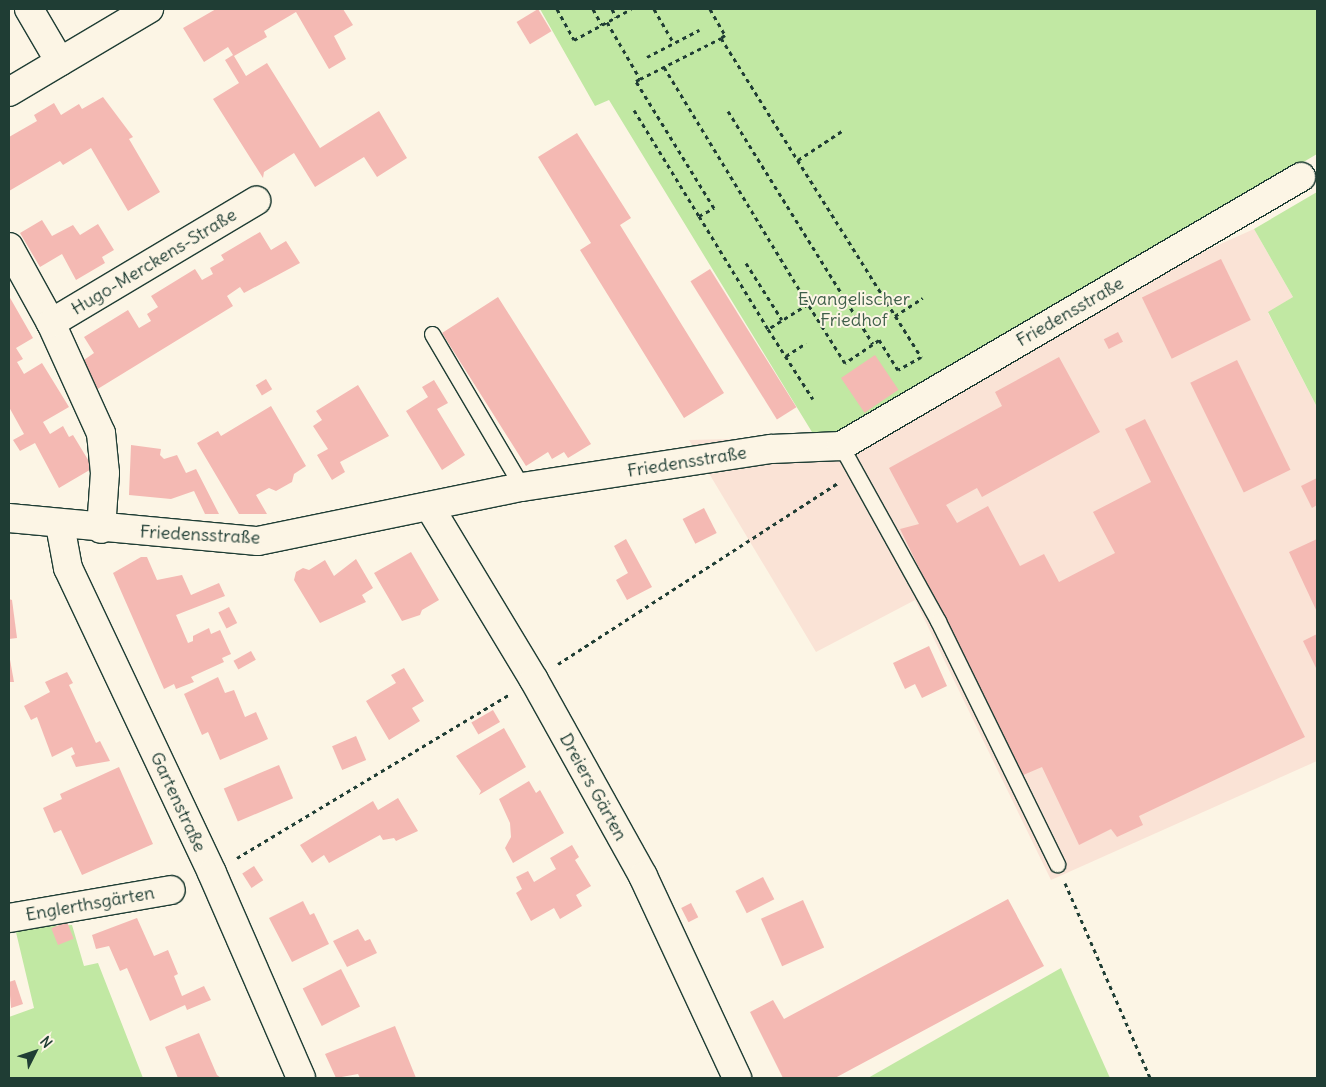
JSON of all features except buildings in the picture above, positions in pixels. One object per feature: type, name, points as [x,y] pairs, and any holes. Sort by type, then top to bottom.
[{"type":"street","points":[[29,9],[60,62]]},
{"type":"street","points":[[9,92],[149,9]]},
{"type":"street","name":"Friedensstraße","points":[[9,518],[101,529],[258,541],[522,487],[771,450],[841,446],[1301,177]]},
{"type":"street","name":"Hugo-Merckens-Straße","points":[[52,323],[256,202]]},
{"type":"street","name":"Hugo-Merckens-Straße","points":[[9,246],[52,323],[101,433],[105,473],[101,529]]},
{"type":"street","name":"Dreiers Gärten","points":[[429,506],[534,680],[643,876],[737,1078]]},
{"type":"street","name":"Gartenstraße","points":[[60,525],[68,568],[212,873],[301,1078]]},
{"type":"street","name":"Englerthsgärten","points":[[9,918],[171,890]]},
{"type":"lane","points":[[432,334],[522,487]]},
{"type":"lane","points":[[841,446],[938,621],[1057,864]]},
{"type":"path","points":[[557,9],[574,40],[630,9]]},
{"type":"path","points":[[593,9],[602,25]]},
{"type":"path","points":[[612,9],[616,17]]},
{"type":"path","points":[[654,9],[674,43]]},
{"type":"path","points":[[699,216],[714,208],[636,81],[725,35],[710,9]]},
{"type":"path","points":[[607,22],[640,80]]},
{"type":"path","points":[[647,56],[699,30]]},
{"type":"path","points":[[664,67],[845,363],[879,340],[898,370],[921,357],[721,38]]},
{"type":"path","points":[[634,110],[813,399]]},
{"type":"path","points":[[728,111],[873,344]]},
{"type":"path","points":[[798,160],[842,130]]},
{"type":"path","points":[[746,263],[782,320]]},
{"type":"path","points":[[895,316],[923,298]]},
{"type":"path","points":[[768,329],[808,304]]},
{"type":"path","points":[[786,356],[806,343]]},
{"type":"path","points":[[212,873],[534,680],[856,472]]},
{"type":"path","points":[[1057,864],[1150,1078]]},
{"type":"shaded area","points":[[1254,229],[1293,297],[1268,313],[1317,407],[1317,761],[1051,880],[915,600],[816,652],[689,440],[815,437],[993,346]]},
{"type":"green space","name":"Evangelischer Friedhof","points":[[540,9],[1317,9],[1317,154],[843,433],[815,437],[609,100],[595,106]]},
{"type":"green space","points":[[1317,192],[1317,407],[1268,312],[1293,297],[1254,229]]},
{"type":"green space","points":[[72,925],[84,966],[98,963],[143,1078],[9,1078],[9,1017],[34,1008],[15,928]]},
{"type":"green space","points":[[1061,968],[1110,1078],[868,1078]]}]
